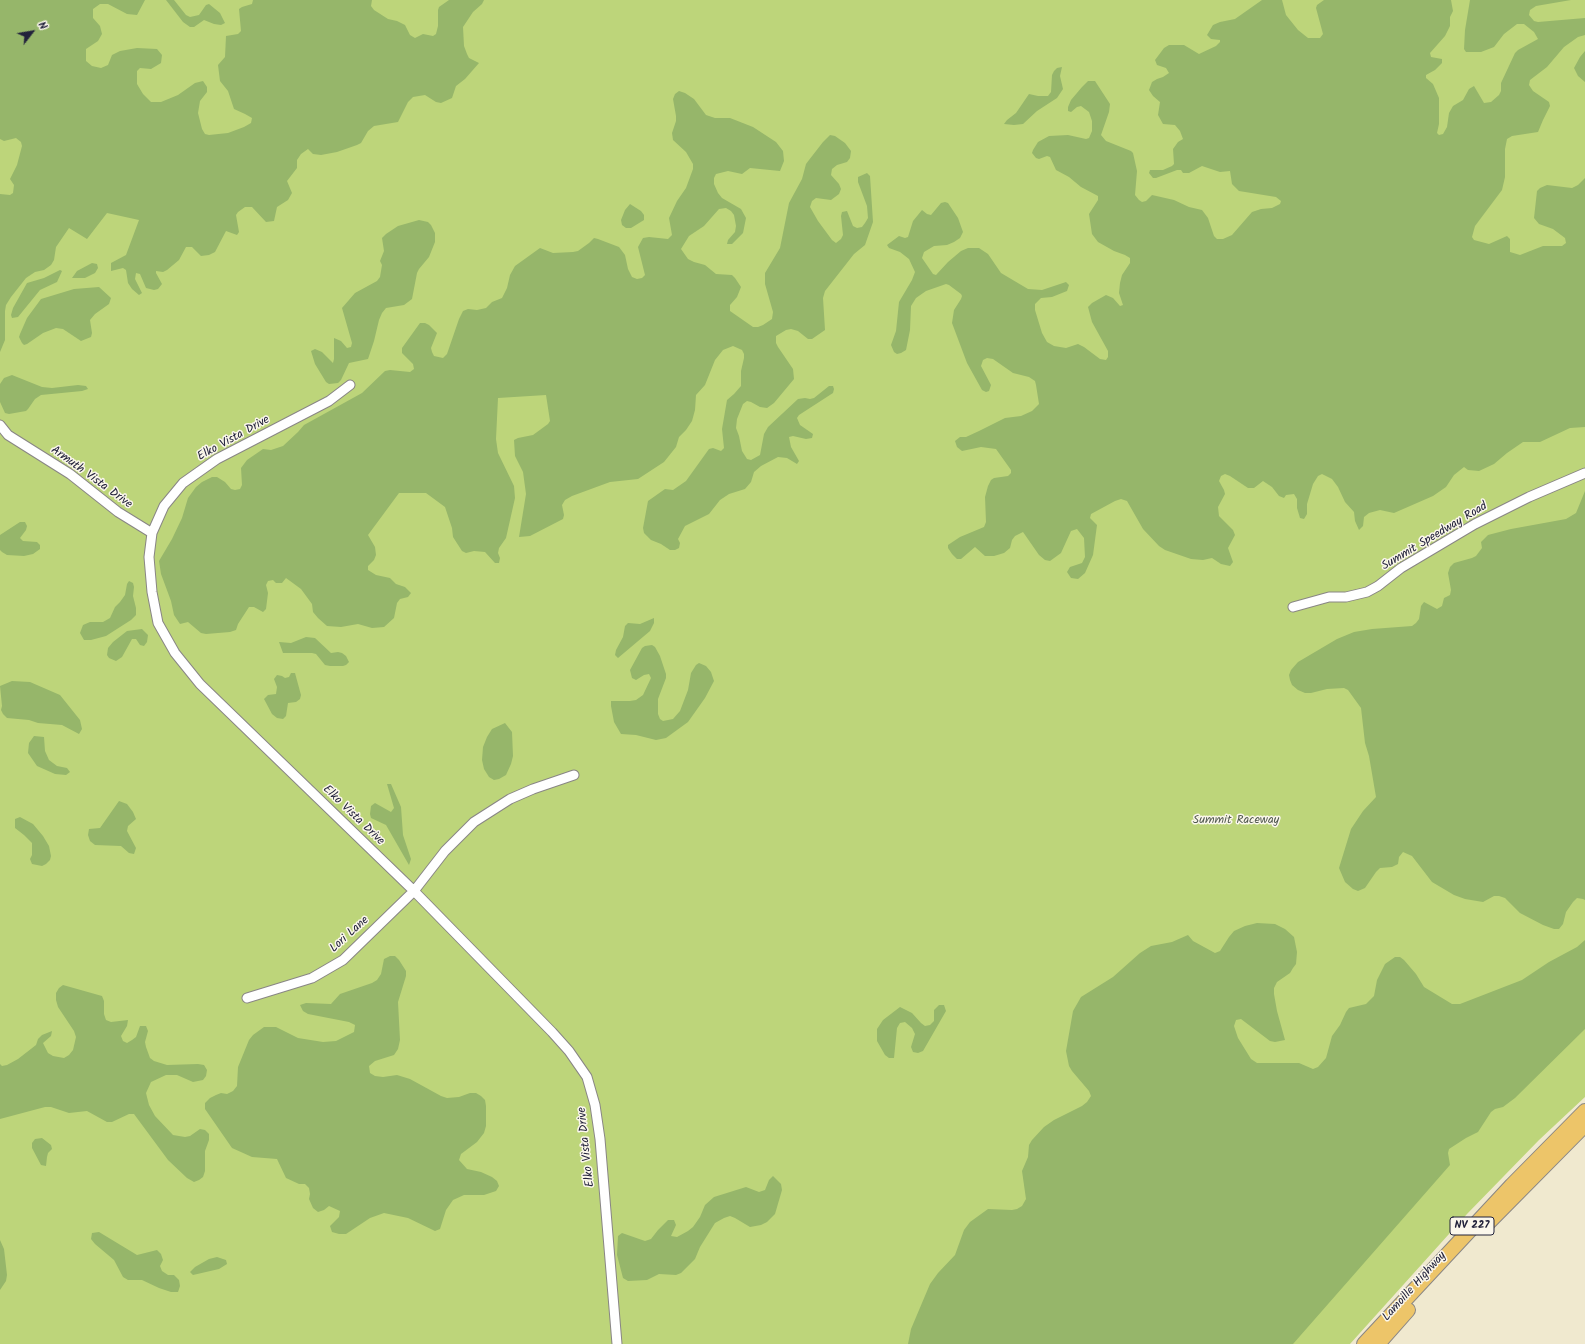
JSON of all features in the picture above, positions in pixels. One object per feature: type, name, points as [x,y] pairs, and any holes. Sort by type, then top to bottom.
[{"type":"main road","name":"Lamoille Highway","points":[[1364,1344],[1465,1234],[1585,1111]]},
{"type":"main road","name":"Lamoille Highway","points":[[1378,1344],[1476,1236],[1585,1125]]},
{"type":"street","name":"Elko Vista Drive","points":[[350,385],[329,401],[217,459],[183,483],[164,506],[152,534],[149,557],[152,592],[158,623],[175,653],[200,684],[414,891],[552,1032],[569,1051],[587,1078],[595,1104],[600,1139],[618,1344]]},
{"type":"street","name":"Armuth Vista Drive","points":[[0,424],[8,435],[70,474],[118,512],[152,534]]},
{"type":"street","name":"Summit Speedway Road","points":[[1293,607],[1328,598],[1352,596],[1367,592],[1378,586],[1401,568],[1475,524],[1529,497],[1585,473]]},
{"type":"street","name":"Lori Lane","points":[[247,998],[312,978],[343,960],[414,891],[445,851],[474,822],[510,799],[527,791],[574,775]]},
{"type":"green space","name":"Summit Raceway","points":[[0,0],[1585,0],[1585,1097],[1539,1140],[1467,1214],[1350,1344],[0,1344]]},
{"type":"green space","points":[[0,0],[145,0],[137,15],[127,14],[108,4],[100,4],[93,9],[93,18],[100,26],[102,34],[98,41],[86,49],[86,61],[92,66],[101,68],[108,65],[112,55],[120,51],[137,48],[157,49],[162,55],[161,63],[151,69],[140,68],[137,71],[137,84],[143,94],[151,102],[161,102],[178,95],[195,83],[203,81],[207,87],[207,92],[200,101],[198,113],[202,129],[205,134],[209,135],[228,133],[251,123],[252,118],[234,109],[228,91],[220,81],[218,65],[225,57],[226,36],[238,34],[241,31],[239,9],[252,4],[253,0],[372,0],[371,6],[374,10],[388,19],[405,25],[410,35],[415,38],[423,34],[433,36],[436,34],[439,7],[449,0],[484,0],[482,4],[473,12],[463,27],[464,46],[467,54],[469,58],[479,63],[465,79],[456,86],[452,98],[441,103],[436,102],[425,95],[413,97],[408,102],[398,122],[374,126],[368,131],[361,143],[357,145],[337,152],[321,155],[313,154],[308,149],[301,154],[297,160],[297,168],[287,181],[292,193],[288,200],[277,207],[274,221],[266,222],[252,207],[245,207],[236,215],[239,232],[237,235],[226,231],[215,252],[209,255],[201,256],[192,247],[186,247],[179,260],[167,270],[163,272],[156,271],[162,284],[158,289],[154,290],[146,288],[140,274],[136,273],[135,279],[142,293],[139,295],[128,283],[126,270],[123,268],[111,271],[111,263],[126,255],[139,220],[107,213],[87,239],[69,228],[56,247],[54,260],[51,265],[44,270],[35,272],[26,278],[6,305],[5,340],[0,352],[0,194],[10,195],[13,193],[14,185],[10,179],[17,165],[22,146],[21,142],[16,138],[4,141],[0,139]]},
{"type":"green space","points":[[166,0],[174,0],[186,15],[190,17],[199,15],[206,5],[209,4],[220,13],[225,23],[221,25],[214,24],[204,20],[194,27],[190,27],[183,22]]},
{"type":"green space","points":[[1262,0],[1282,0],[1286,15],[1298,30],[1308,38],[1320,38],[1323,34],[1316,8],[1317,5],[1324,0],[1451,0],[1453,11],[1450,17],[1450,26],[1445,36],[1430,53],[1431,57],[1442,59],[1442,63],[1435,70],[1426,75],[1426,78],[1433,84],[1439,98],[1439,124],[1437,133],[1439,135],[1443,134],[1447,127],[1449,113],[1453,106],[1463,100],[1469,89],[1474,86],[1484,103],[1491,102],[1499,95],[1501,91],[1501,83],[1515,53],[1538,39],[1534,32],[1524,24],[1517,24],[1504,34],[1494,47],[1481,52],[1466,52],[1464,49],[1465,30],[1470,0],[1571,0],[1536,6],[1530,10],[1529,15],[1534,21],[1538,22],[1585,18],[1585,35],[1578,37],[1564,47],[1547,67],[1530,80],[1529,85],[1533,91],[1549,102],[1550,106],[1538,132],[1512,136],[1507,139],[1505,149],[1505,177],[1502,190],[1475,226],[1472,237],[1474,240],[1489,244],[1507,236],[1510,239],[1510,252],[1520,255],[1543,246],[1562,246],[1566,243],[1565,238],[1553,229],[1539,224],[1534,218],[1537,191],[1547,185],[1572,188],[1578,185],[1585,178],[1585,427],[1570,428],[1540,442],[1523,442],[1494,464],[1479,471],[1468,470],[1464,467],[1454,475],[1446,487],[1433,496],[1394,513],[1380,510],[1369,513],[1364,517],[1363,526],[1359,530],[1355,521],[1354,512],[1345,502],[1338,487],[1332,479],[1322,474],[1318,476],[1313,484],[1307,504],[1307,514],[1304,519],[1300,518],[1297,508],[1297,499],[1294,494],[1286,495],[1284,498],[1279,496],[1272,487],[1263,481],[1254,488],[1248,488],[1225,474],[1221,476],[1219,481],[1225,494],[1218,507],[1219,516],[1233,530],[1235,535],[1228,548],[1233,562],[1230,566],[1221,564],[1212,558],[1203,560],[1191,559],[1165,550],[1159,546],[1143,529],[1127,501],[1121,499],[1091,514],[1090,518],[1097,525],[1093,555],[1085,573],[1078,579],[1071,578],[1067,572],[1070,567],[1082,563],[1085,557],[1084,538],[1077,529],[1071,531],[1061,553],[1050,561],[1045,560],[1039,555],[1023,532],[1015,536],[1012,540],[1010,548],[1004,553],[994,556],[985,556],[975,547],[961,559],[957,559],[948,548],[948,545],[960,537],[984,527],[986,522],[985,497],[988,486],[994,478],[1008,476],[1011,473],[1011,470],[996,449],[981,447],[962,451],[957,447],[955,441],[960,437],[966,437],[1005,418],[1021,416],[1032,411],[1039,404],[1036,385],[1035,381],[1029,377],[1013,373],[993,359],[987,358],[983,360],[981,366],[991,385],[989,391],[986,392],[982,390],[967,363],[952,323],[954,310],[962,296],[946,284],[926,291],[916,298],[911,306],[910,330],[906,350],[897,354],[894,352],[891,345],[896,331],[899,302],[915,272],[909,259],[900,252],[889,248],[887,245],[899,236],[905,238],[908,237],[913,221],[922,210],[931,215],[941,203],[948,203],[958,218],[963,232],[960,238],[954,242],[947,245],[934,246],[924,252],[922,258],[933,274],[936,275],[961,251],[968,248],[979,248],[988,254],[1001,273],[1028,289],[1042,290],[1066,282],[1069,285],[1067,291],[1052,297],[1041,298],[1035,304],[1035,310],[1042,333],[1047,342],[1054,346],[1066,348],[1078,344],[1100,359],[1106,360],[1108,357],[1108,351],[1092,322],[1088,307],[1106,295],[1113,298],[1120,306],[1123,305],[1119,293],[1120,283],[1122,275],[1130,263],[1130,258],[1098,242],[1092,234],[1089,214],[1098,200],[1098,196],[1081,187],[1069,177],[1056,170],[1050,157],[1047,156],[1039,159],[1036,158],[1032,153],[1033,150],[1038,142],[1049,136],[1068,135],[1086,139],[1089,138],[1092,131],[1092,121],[1089,112],[1081,106],[1077,107],[1071,112],[1068,111],[1068,107],[1071,100],[1088,81],[1095,81],[1110,104],[1109,112],[1101,135],[1106,141],[1133,153],[1137,171],[1135,195],[1142,202],[1146,201],[1152,195],[1174,200],[1189,207],[1202,210],[1208,218],[1214,236],[1217,239],[1223,239],[1232,235],[1252,212],[1272,208],[1280,204],[1281,201],[1276,197],[1239,191],[1232,184],[1230,171],[1220,172],[1202,166],[1189,173],[1183,173],[1181,170],[1177,170],[1156,178],[1153,178],[1149,173],[1150,170],[1163,170],[1174,164],[1173,149],[1178,142],[1183,139],[1180,131],[1175,125],[1163,124],[1158,115],[1160,102],[1149,90],[1152,82],[1169,73],[1166,68],[1157,65],[1155,60],[1164,48],[1169,45],[1184,45],[1199,54],[1216,46],[1220,40],[1211,39],[1207,35],[1213,25],[1235,19]]},
{"type":"green space","points":[[1585,51],[1585,82],[1578,76],[1574,68]]},
{"type":"green space","points":[[1062,67],[1060,76],[1063,89],[1057,98],[1037,111],[1023,124],[1004,124],[1016,113],[1029,94],[1048,96],[1051,92],[1052,75],[1057,68]]},
{"type":"green space","points":[[679,91],[694,99],[706,115],[715,118],[730,118],[753,127],[776,142],[783,151],[784,161],[780,171],[750,168],[742,174],[728,171],[716,174],[714,184],[718,193],[722,198],[741,209],[746,218],[743,233],[732,244],[727,244],[728,240],[735,232],[736,226],[734,215],[726,208],[719,209],[704,226],[689,236],[681,249],[688,259],[705,265],[716,274],[732,275],[735,278],[741,287],[737,297],[730,305],[730,311],[753,327],[763,325],[772,319],[773,312],[765,284],[765,273],[780,248],[789,203],[802,179],[806,164],[809,160],[830,135],[835,136],[845,143],[851,151],[850,158],[847,162],[837,165],[832,169],[831,175],[839,184],[841,189],[839,194],[831,200],[816,198],[812,201],[810,207],[818,221],[836,243],[843,235],[842,212],[847,211],[853,226],[857,228],[862,227],[868,218],[867,206],[858,182],[858,177],[867,173],[870,176],[873,222],[865,245],[854,254],[825,291],[823,298],[825,330],[812,339],[808,339],[798,331],[791,329],[786,330],[776,336],[776,343],[778,347],[793,369],[794,379],[774,403],[767,408],[760,407],[747,401],[743,404],[737,419],[736,428],[742,451],[747,459],[751,460],[760,455],[764,434],[768,427],[798,399],[814,398],[829,386],[833,386],[833,393],[799,415],[797,418],[800,425],[813,434],[812,438],[806,439],[793,436],[789,437],[791,447],[799,461],[797,464],[787,458],[778,457],[761,466],[754,472],[751,482],[745,489],[729,494],[720,500],[709,514],[685,526],[678,539],[680,543],[679,548],[675,550],[670,550],[651,540],[644,533],[643,528],[648,501],[665,489],[673,490],[686,481],[709,449],[713,448],[721,451],[724,448],[722,429],[727,400],[741,386],[741,371],[744,358],[742,350],[733,346],[723,350],[715,360],[705,385],[696,395],[695,410],[692,421],[679,437],[676,447],[664,462],[638,479],[610,482],[572,496],[565,500],[562,505],[564,515],[563,519],[530,536],[519,537],[526,494],[523,472],[515,456],[514,440],[533,435],[550,421],[546,395],[498,398],[496,439],[498,453],[514,486],[515,498],[506,538],[499,548],[499,563],[495,563],[485,552],[474,551],[466,553],[462,551],[453,537],[452,528],[445,507],[426,493],[399,493],[368,535],[375,547],[376,555],[374,560],[368,566],[368,570],[376,575],[390,578],[396,584],[405,587],[411,593],[408,597],[400,599],[397,603],[394,618],[384,627],[372,628],[358,624],[341,627],[327,626],[313,612],[312,604],[301,589],[286,578],[282,583],[276,583],[273,580],[268,581],[266,585],[268,593],[266,609],[263,612],[254,607],[249,607],[238,624],[236,630],[206,634],[201,633],[188,622],[180,624],[174,615],[171,601],[161,574],[159,561],[182,518],[188,498],[196,487],[202,482],[212,477],[217,477],[225,482],[231,489],[240,489],[242,485],[241,468],[247,460],[263,449],[271,450],[283,446],[304,425],[362,393],[385,371],[410,372],[414,369],[413,364],[402,353],[402,348],[420,323],[429,325],[437,333],[431,348],[434,356],[443,358],[447,354],[463,311],[468,309],[477,310],[486,308],[492,302],[502,298],[507,288],[510,275],[515,266],[540,248],[553,253],[573,252],[578,251],[594,238],[598,239],[619,247],[625,255],[628,269],[632,277],[637,279],[642,278],[645,275],[638,247],[643,238],[649,237],[668,239],[672,235],[669,218],[677,201],[686,188],[693,169],[693,164],[686,152],[673,140],[672,133],[676,116],[673,99],[675,94]]},
{"type":"green space","points":[[630,204],[641,211],[644,215],[644,220],[631,228],[626,228],[622,225],[621,220],[625,210]]},
{"type":"green space","points":[[419,220],[428,222],[431,225],[435,233],[435,242],[429,257],[417,273],[412,299],[404,305],[386,308],[379,320],[368,359],[349,363],[341,380],[338,383],[329,384],[326,382],[315,364],[311,351],[315,349],[322,352],[333,363],[334,338],[341,341],[347,348],[351,347],[352,343],[342,308],[355,293],[377,281],[380,277],[382,265],[380,261],[384,251],[382,238],[398,226]]},
{"type":"green space","points":[[92,263],[97,264],[98,268],[95,273],[85,278],[72,278],[77,271]]},
{"type":"green space","points":[[60,270],[62,271],[57,282],[40,290],[18,317],[12,318],[11,315],[13,308],[27,283],[44,278]]},
{"type":"green space","points":[[99,287],[111,298],[109,304],[95,314],[90,320],[92,333],[91,337],[81,341],[63,329],[56,328],[43,333],[27,344],[24,345],[22,343],[19,337],[20,334],[27,318],[41,299],[74,289]]},
{"type":"green space","points":[[12,375],[42,387],[52,388],[78,385],[86,386],[88,389],[82,391],[41,395],[35,399],[26,411],[9,414],[5,413],[0,402],[0,384],[4,378]]},
{"type":"green space","points":[[1585,491],[1585,900],[1577,898],[1566,912],[1563,924],[1559,929],[1554,929],[1520,913],[1505,898],[1494,896],[1483,902],[1465,899],[1454,895],[1432,882],[1412,856],[1403,852],[1399,857],[1398,864],[1392,867],[1380,868],[1365,888],[1358,891],[1353,889],[1345,882],[1339,868],[1351,829],[1363,811],[1376,797],[1369,756],[1365,743],[1361,708],[1348,690],[1344,688],[1327,689],[1311,693],[1305,693],[1298,690],[1292,685],[1290,680],[1289,675],[1291,670],[1298,662],[1337,639],[1354,632],[1412,626],[1419,619],[1421,606],[1424,602],[1437,609],[1442,606],[1444,598],[1450,595],[1451,590],[1448,573],[1450,567],[1454,563],[1476,556],[1482,548],[1481,542],[1488,535],[1511,529],[1566,519],[1576,513]]},
{"type":"green space","points":[[20,522],[25,522],[27,526],[20,538],[23,541],[37,542],[40,545],[40,549],[33,554],[24,556],[7,555],[0,550],[0,535]]},
{"type":"green space","points":[[129,581],[133,583],[134,587],[133,596],[136,615],[131,620],[106,636],[91,640],[84,640],[80,633],[83,625],[90,622],[103,622],[110,618],[115,607],[125,595]]},
{"type":"green space","points":[[654,618],[654,623],[650,631],[618,658],[615,655],[616,650],[623,637],[625,626],[628,623],[640,624]]},
{"type":"green space","points":[[142,629],[148,635],[147,642],[144,646],[140,645],[136,639],[132,639],[122,657],[116,661],[109,658],[107,655],[108,648],[113,642],[127,631]]},
{"type":"green space","points":[[306,637],[315,638],[331,653],[342,653],[346,656],[349,662],[343,666],[330,666],[325,665],[316,654],[283,653],[279,642],[291,643]]},
{"type":"green space","points":[[652,645],[655,647],[660,656],[666,674],[666,678],[658,699],[658,714],[660,719],[663,721],[673,719],[680,711],[688,690],[691,673],[696,665],[699,663],[706,666],[711,672],[714,681],[705,698],[688,722],[666,738],[656,740],[636,735],[621,734],[614,722],[611,706],[611,701],[636,700],[643,695],[651,678],[649,674],[636,680],[632,678],[630,670],[642,648]]},
{"type":"green space","points":[[291,673],[295,673],[301,695],[300,699],[296,702],[288,703],[286,716],[283,719],[277,718],[272,714],[264,699],[268,695],[276,694],[277,687],[274,679],[277,675],[285,678],[289,677]]},
{"type":"green space","points":[[12,681],[30,682],[60,695],[80,720],[82,729],[79,734],[62,725],[7,718],[1,710],[0,686]]},
{"type":"green space","points":[[505,723],[512,732],[513,756],[506,775],[494,780],[489,777],[484,769],[482,760],[483,747],[492,729]]},
{"type":"green space","points":[[34,736],[44,737],[45,751],[49,760],[57,766],[67,768],[70,772],[66,775],[55,774],[37,766],[28,753],[29,743]]},
{"type":"green space","points":[[387,784],[391,784],[401,807],[403,835],[411,859],[409,865],[386,825],[371,818],[371,806],[375,803],[391,812],[394,808]]},
{"type":"green space","points":[[119,801],[127,804],[136,819],[128,826],[127,831],[136,848],[134,854],[129,853],[121,846],[95,845],[90,841],[88,835],[89,829],[100,828]]},
{"type":"green space","points":[[20,817],[33,824],[49,846],[51,856],[50,860],[42,866],[32,864],[30,859],[32,855],[32,843],[15,828],[15,819]]},
{"type":"green space","points":[[1257,923],[1275,924],[1285,929],[1294,937],[1297,952],[1296,964],[1290,973],[1277,982],[1274,988],[1277,1011],[1285,1040],[1275,1042],[1270,1041],[1241,1019],[1236,1020],[1234,1026],[1238,1038],[1251,1059],[1257,1063],[1299,1063],[1313,1069],[1318,1067],[1326,1058],[1332,1036],[1340,1025],[1346,1012],[1349,1008],[1366,1004],[1374,996],[1377,980],[1385,964],[1395,957],[1400,957],[1404,960],[1416,974],[1424,987],[1452,1004],[1460,1004],[1522,980],[1549,962],[1577,947],[1585,940],[1585,1029],[1515,1098],[1503,1107],[1495,1109],[1491,1112],[1478,1132],[1449,1149],[1448,1153],[1450,1165],[1293,1344],[908,1344],[911,1329],[930,1284],[955,1255],[964,1230],[970,1222],[988,1209],[1012,1210],[1022,1206],[1026,1199],[1022,1171],[1028,1157],[1029,1145],[1032,1140],[1044,1127],[1054,1120],[1082,1106],[1091,1096],[1089,1091],[1069,1066],[1066,1051],[1073,1011],[1081,997],[1113,977],[1140,953],[1151,946],[1172,942],[1188,935],[1193,941],[1215,953],[1220,951],[1234,931]]},
{"type":"green space","points":[[390,956],[395,956],[406,971],[406,976],[398,1002],[400,1040],[398,1049],[394,1055],[375,1061],[369,1066],[370,1073],[375,1076],[383,1077],[397,1075],[410,1079],[447,1098],[459,1097],[470,1093],[476,1093],[481,1096],[485,1100],[486,1106],[486,1126],[484,1133],[477,1142],[461,1154],[459,1160],[467,1169],[481,1172],[492,1177],[497,1181],[499,1186],[496,1191],[484,1195],[464,1195],[453,1200],[446,1210],[440,1229],[435,1231],[408,1218],[384,1213],[370,1218],[346,1234],[339,1234],[332,1232],[330,1226],[339,1217],[340,1211],[329,1206],[318,1212],[313,1208],[309,1199],[309,1188],[305,1184],[299,1184],[286,1178],[277,1159],[252,1157],[232,1148],[205,1109],[205,1103],[216,1095],[221,1093],[227,1094],[233,1091],[237,1086],[238,1067],[249,1040],[264,1027],[276,1027],[298,1038],[323,1042],[336,1041],[354,1032],[355,1025],[349,1022],[308,1014],[303,1011],[300,1005],[306,1003],[331,1004],[340,994],[372,983],[377,980],[381,974],[384,959]]},
{"type":"green space","points":[[63,985],[102,996],[106,1020],[111,1022],[128,1020],[127,1026],[121,1036],[123,1041],[127,1043],[136,1037],[140,1026],[146,1026],[148,1031],[145,1042],[146,1047],[150,1058],[154,1061],[167,1065],[204,1065],[207,1070],[206,1076],[203,1080],[193,1082],[177,1075],[166,1075],[151,1082],[146,1093],[149,1105],[155,1116],[173,1135],[185,1137],[190,1136],[200,1129],[205,1130],[209,1134],[209,1140],[205,1151],[205,1171],[203,1177],[199,1180],[194,1182],[187,1178],[168,1160],[134,1114],[129,1114],[112,1122],[107,1122],[87,1111],[69,1113],[51,1107],[45,1107],[0,1119],[0,1064],[2,1066],[7,1065],[18,1059],[36,1045],[38,1039],[42,1035],[52,1031],[51,1036],[43,1043],[48,1053],[53,1056],[64,1058],[73,1050],[76,1037],[74,1031],[58,1007],[56,1000],[56,993]]},
{"type":"green space","points":[[939,1005],[944,1005],[946,1011],[923,1051],[918,1053],[913,1052],[911,1047],[915,1034],[912,1028],[905,1022],[900,1023],[897,1028],[894,1058],[889,1058],[885,1055],[877,1041],[877,1029],[883,1020],[900,1007],[912,1013],[925,1026],[930,1025],[934,1021],[934,1010]]},
{"type":"green space","points":[[42,1138],[51,1145],[52,1149],[48,1153],[46,1166],[41,1165],[32,1148],[32,1143],[35,1139]]},
{"type":"green space","points":[[773,1176],[781,1184],[782,1190],[775,1214],[767,1222],[750,1227],[730,1216],[724,1218],[715,1223],[700,1247],[695,1259],[681,1273],[676,1275],[659,1274],[647,1280],[628,1281],[623,1278],[617,1255],[618,1236],[622,1233],[645,1241],[651,1239],[668,1220],[674,1220],[676,1225],[671,1236],[677,1237],[693,1227],[700,1217],[705,1205],[714,1197],[746,1187],[759,1192],[765,1190],[769,1180]]},
{"type":"green space","points":[[99,1232],[137,1255],[157,1250],[161,1254],[163,1260],[160,1266],[162,1271],[168,1275],[174,1275],[179,1280],[180,1286],[178,1292],[171,1292],[159,1288],[142,1280],[128,1280],[123,1277],[114,1260],[91,1239],[92,1233]]},
{"type":"green space","points":[[0,1240],[4,1249],[7,1275],[6,1281],[0,1290]]},
{"type":"green space","points":[[217,1257],[226,1260],[227,1264],[219,1269],[193,1275],[190,1272],[195,1267],[209,1259]]}]
